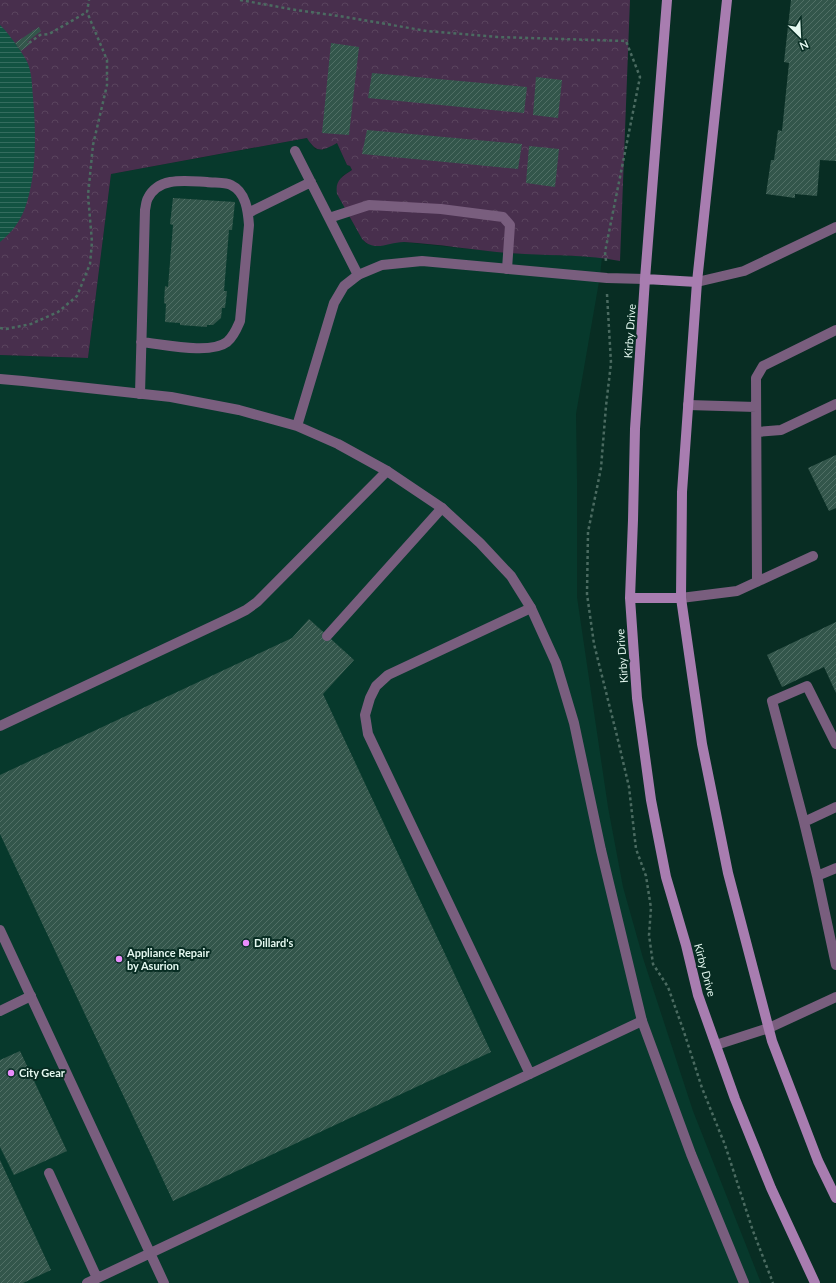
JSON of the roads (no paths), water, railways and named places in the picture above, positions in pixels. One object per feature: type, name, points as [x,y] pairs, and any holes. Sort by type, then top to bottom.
[{"type":"main road","name":"Kirby Drive","points":[[667,0],[635,429],[634,520],[630,598],[637,698],[652,800],[666,877],[686,945],[698,994],[735,1099],[771,1188],[815,1283]]},
{"type":"main road","points":[[728,0],[697,282],[682,492],[681,598],[705,759],[728,873],[772,1041],[818,1161],[836,1198]]},
{"type":"main road","points":[[645,279],[697,282]]},
{"type":"main road","points":[[630,598],[681,598]]},
{"type":"street","points":[[295,151],[358,275]]},
{"type":"street","points":[[140,394],[141,342],[145,210],[148,198],[157,188],[169,182],[180,180],[231,184],[244,199],[248,213],[249,225],[240,320],[236,330],[228,341],[219,346],[205,349],[141,342]]},
{"type":"street","points":[[248,213],[311,182]]},
{"type":"street","points":[[329,218],[369,204],[440,209],[503,217],[510,225],[508,269]]},
{"type":"street","points":[[697,282],[744,271],[836,227]]},
{"type":"street","points":[[297,426],[334,303],[344,286],[358,275],[382,264],[422,261],[608,278],[645,279]]},
{"type":"street","points":[[757,582],[756,378],[763,366],[836,330]]},
{"type":"street","points":[[0,379],[171,398],[239,410],[297,426],[338,444],[387,470],[442,508],[480,543],[511,576],[531,608],[556,663],[574,723],[601,850],[642,1021],[692,1154],[744,1283]]},
{"type":"street","points":[[757,432],[781,430],[836,404]]},
{"type":"street","points":[[688,405],[756,407]]},
{"type":"street","points":[[0,726],[246,610],[261,598],[387,470]]},
{"type":"street","points":[[327,636],[442,508]]},
{"type":"street","points":[[681,598],[737,591],[813,556]]},
{"type":"street","points":[[530,1074],[368,734],[365,715],[370,698],[376,686],[388,675],[531,608]]},
{"type":"street","points":[[836,744],[807,686],[772,701],[834,943],[836,965]]},
{"type":"street","points":[[804,822],[836,807]]},
{"type":"street","points":[[817,876],[836,868]]},
{"type":"street","points":[[0,930],[164,1283]]},
{"type":"street","points":[[0,1011],[31,996]]},
{"type":"street","points":[[716,1045],[769,1028],[836,997]]},
{"type":"street","points":[[87,1283],[642,1021]]},
{"type":"street","points":[[49,1173],[97,1278]]},
{"type":"place","name":"Dillard's","points":[[246,943]]},
{"type":"place","name":"Appliance Repair by Asurion","points":[[119,959]]},
{"type":"place","name":"City Gear","points":[[11,1073]]}]
